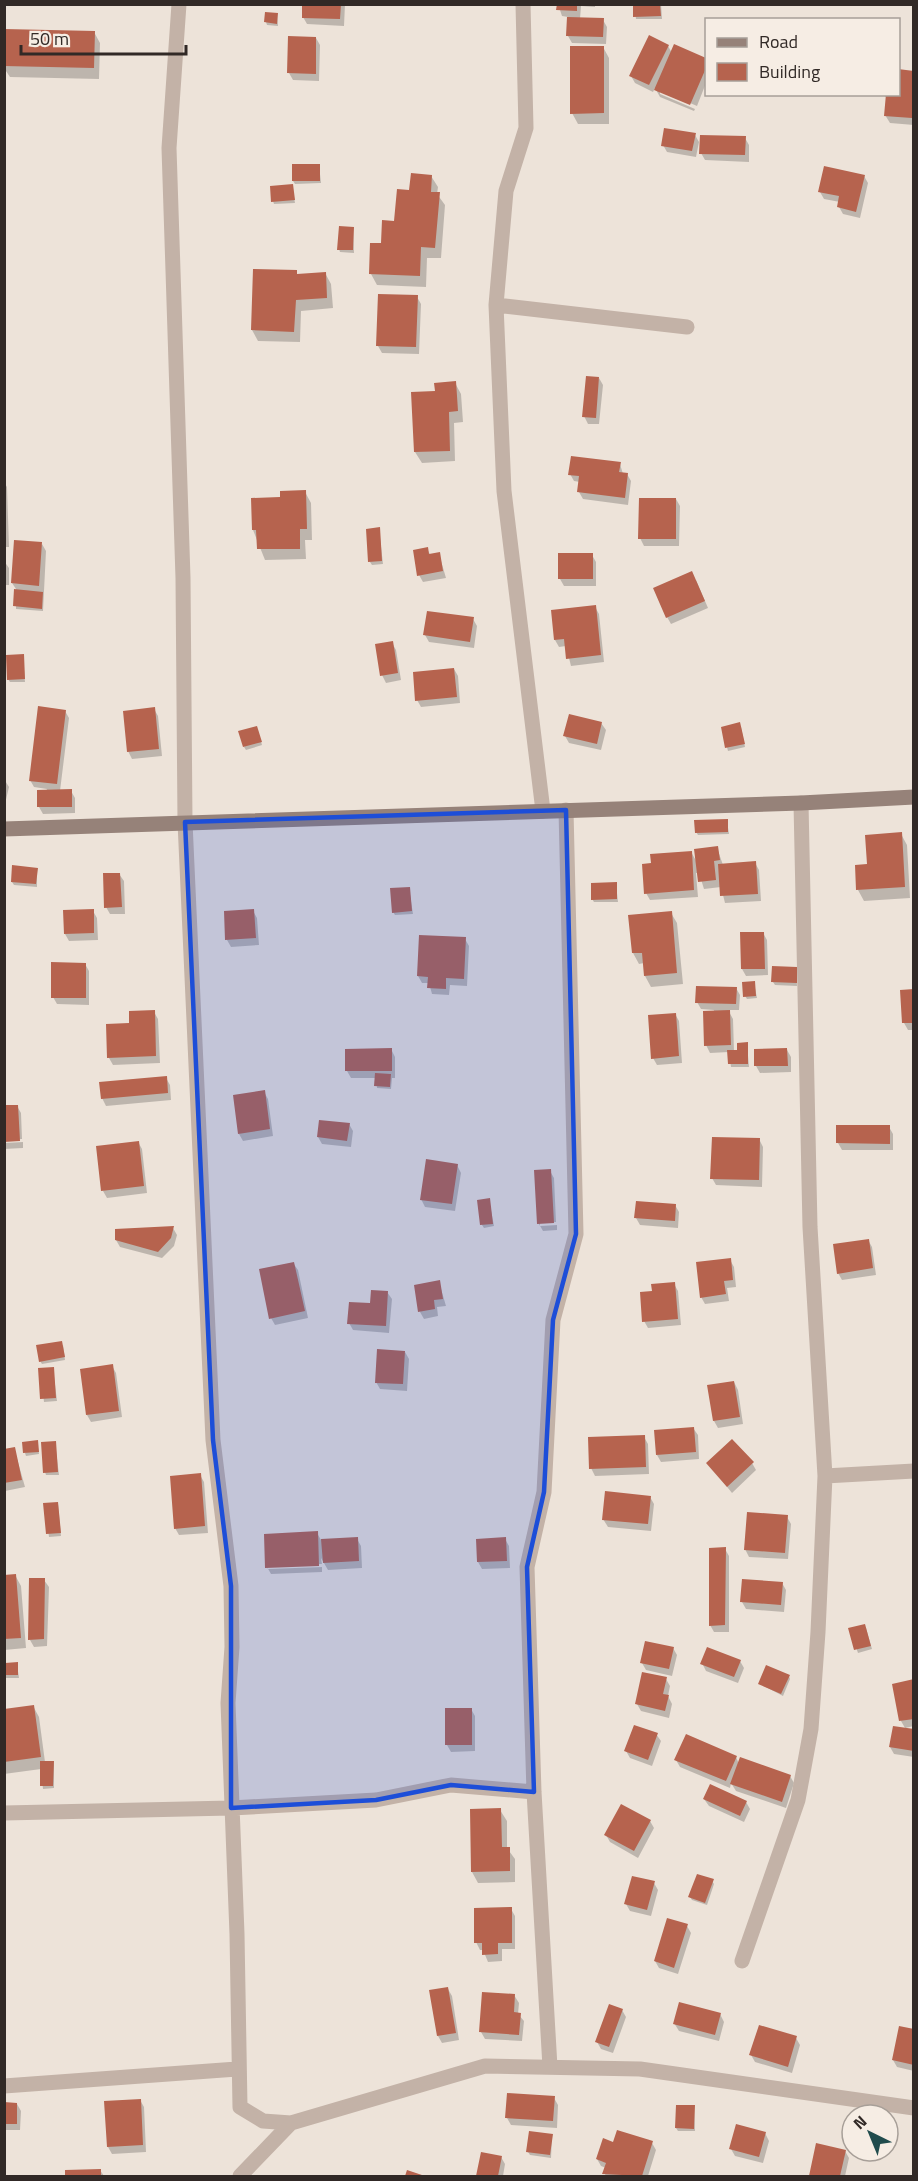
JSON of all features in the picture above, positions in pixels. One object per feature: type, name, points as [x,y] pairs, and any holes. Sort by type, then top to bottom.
[{"type":"main road","points":[[4,829],[801,803],[914,797]]},
{"type":"street","points":[[179,4],[169,148],[183,578],[185,822],[213,1440],[231,1586],[232,1647],[228,1703],[237,1934],[237,2069],[240,2107],[263,2121],[291,2123],[485,2066],[640,2069],[914,2108]]},
{"type":"street","points":[[522,4],[526,128],[506,192],[496,305],[504,490],[543,811]]},
{"type":"street","points":[[496,305],[687,327]]},
{"type":"street","points":[[742,1961],[798,1800],[811,1729],[825,1476],[810,1227],[801,803]]},
{"type":"street","points":[[550,2067],[534,1792],[527,1567],[544,1492],[553,1320],[576,1234],[566,810]]},
{"type":"street","points":[[825,1476],[914,1471]]},
{"type":"street","points":[[4,1813],[231,1808],[375,1800],[451,1785],[534,1792]]},
{"type":"street","points":[[4,2086],[237,2069]]},
{"type":"street","points":[[240,2176],[291,2123]]},
{"type":"highlighted area","points":[[566,810],[576,1234],[553,1320],[544,1492],[527,1567],[534,1792],[451,1785],[376,1800],[231,1808],[231,1586],[213,1440],[185,822]]},
{"type":"building","points":[[302,4],[341,4],[340,19],[302,18]]},
{"type":"building","points":[[557,4],[577,4],[577,11],[556,10]]},
{"type":"building","points":[[633,4],[660,4],[661,16],[633,17]]},
{"type":"building","points":[[265,12],[278,13],[277,24],[264,22]]},
{"type":"building","points":[[567,17],[604,18],[603,37],[566,36]]},
{"type":"building","points":[[4,29],[95,31],[94,68],[4,66]]},
{"type":"building","points":[[649,35],[669,45],[649,85],[629,76]]},
{"type":"building","points":[[288,36],[316,37],[316,74],[287,73]]},
{"type":"building","points":[[674,44],[705,58],[705,70],[690,105],[654,90]]},
{"type":"building","points":[[570,46],[604,46],[604,113],[570,114]]},
{"type":"building","points":[[900,69],[914,71],[912,118],[884,116],[886,96],[900,96]]},
{"type":"building","points":[[664,128],[696,133],[692,151],[661,146]]},
{"type":"building","points":[[700,135],[746,136],[745,155],[699,154]]},
{"type":"building","points":[[292,164],[320,164],[320,181],[292,181]]},
{"type":"building","points":[[824,166],[865,175],[856,212],[837,207],[839,196],[818,192]]},
{"type":"building","points":[[411,173],[432,175],[431,192],[440,192],[435,248],[421,247],[420,276],[369,274],[370,243],[381,243],[382,220],[394,221],[397,189],[409,190]]},
{"type":"building","points":[[293,184],[295,200],[271,202],[270,186]]},
{"type":"building","points":[[339,226],[354,227],[353,250],[337,250]]},
{"type":"building","points":[[253,269],[297,270],[297,274],[326,272],[327,298],[296,300],[294,332],[251,330]]},
{"type":"building","points":[[378,294],[418,295],[416,347],[376,346]]},
{"type":"building","points":[[586,376],[599,377],[596,418],[582,417]]},
{"type":"building","points":[[456,381],[458,411],[449,412],[450,451],[414,452],[411,392],[435,391],[434,383]]},
{"type":"building","points":[[571,456],[621,462],[619,472],[628,473],[625,498],[577,492],[579,476],[568,475]]},
{"type":"building","points":[[306,490],[307,529],[300,529],[300,549],[257,549],[256,530],[252,530],[251,498],[280,497],[280,491]]},
{"type":"building","points":[[639,498],[676,498],[676,539],[638,539]]},
{"type":"building","points":[[380,527],[382,561],[368,562],[366,529]]},
{"type":"building","points":[[14,540],[42,542],[39,586],[11,583]]},
{"type":"building","points":[[428,547],[429,554],[440,552],[443,571],[417,576],[413,550]]},
{"type":"building","points":[[558,553],[593,553],[593,579],[558,579]]},
{"type":"building","points":[[692,571],[705,601],[666,618],[653,588]]},
{"type":"building","points":[[14,589],[43,592],[42,609],[13,606]]},
{"type":"building","points":[[596,605],[601,655],[566,659],[564,639],[554,640],[551,610]]},
{"type":"building","points":[[427,611],[474,617],[470,642],[423,635]]},
{"type":"building","points":[[393,641],[398,673],[380,676],[375,644]]},
{"type":"building","points":[[24,654],[25,679],[7,680],[6,655]]},
{"type":"building","points":[[454,668],[457,697],[415,701],[413,672]]},
{"type":"building","points":[[38,706],[66,710],[57,784],[29,781]]},
{"type":"building","points":[[155,707],[159,749],[127,752],[123,711]]},
{"type":"building","points":[[569,714],[602,722],[597,744],[563,736]]},
{"type":"building","points":[[740,722],[745,744],[725,748],[721,727]]},
{"type":"building","points":[[257,726],[262,742],[243,747],[238,731]]},
{"type":"building","points":[[72,789],[72,807],[37,807],[37,790]]},
{"type":"building","points":[[728,819],[728,832],[695,833],[694,820]]},
{"type":"building","points":[[902,832],[905,887],[856,890],[855,865],[867,864],[865,835]]},
{"type":"building","points":[[718,846],[720,860],[714,861],[716,880],[698,882],[694,849]]},
{"type":"building","points":[[692,851],[694,890],[644,894],[642,864],[651,863],[650,854]]},
{"type":"building","points":[[756,861],[758,894],[720,896],[718,864]]},
{"type":"building","points":[[12,865],[38,868],[36,884],[11,882]]},
{"type":"building","points":[[103,873],[120,873],[122,907],[104,908]]},
{"type":"building","points":[[617,882],[617,899],[591,900],[591,883]]},
{"type":"building","points":[[410,887],[412,911],[392,913],[390,888]]},
{"type":"building","points":[[94,909],[94,933],[64,934],[63,910]]},
{"type":"building","points":[[254,909],[256,938],[225,940],[224,911]]},
{"type":"building","points":[[672,911],[677,973],[644,976],[642,953],[632,953],[628,915]]},
{"type":"building","points":[[740,932],[764,932],[765,969],[741,969]]},
{"type":"building","points":[[419,935],[466,937],[464,979],[446,978],[446,989],[427,988],[428,977],[417,976]]},
{"type":"building","points":[[51,962],[86,963],[86,998],[51,998]]},
{"type":"building","points":[[772,966],[797,967],[797,983],[771,982]]},
{"type":"building","points":[[755,981],[756,996],[743,997],[742,982]]},
{"type":"building","points":[[696,986],[737,987],[736,1004],[695,1003]]},
{"type":"building","points":[[914,989],[914,1023],[902,1023],[900,990]]},
{"type":"building","points":[[155,1010],[156,1056],[107,1058],[106,1024],[129,1023],[129,1011]]},
{"type":"building","points":[[730,1010],[731,1045],[704,1046],[703,1011]]},
{"type":"building","points":[[676,1013],[679,1056],[651,1059],[648,1015]]},
{"type":"building","points":[[748,1042],[748,1064],[728,1064],[727,1050],[737,1050],[737,1043]]},
{"type":"building","points":[[392,1048],[392,1071],[345,1071],[345,1049]]},
{"type":"building","points":[[787,1048],[788,1066],[754,1066],[754,1049]]},
{"type":"building","points":[[375,1073],[391,1074],[390,1087],[374,1086]]},
{"type":"building","points":[[167,1076],[168,1093],[101,1099],[99,1082]]},
{"type":"building","points":[[265,1090],[270,1129],[238,1134],[233,1095]]},
{"type":"building","points":[[4,1105],[18,1105],[20,1141],[4,1142]]},
{"type":"building","points":[[319,1120],[350,1123],[347,1141],[317,1137]]},
{"type":"building","points":[[836,1125],[890,1125],[890,1144],[836,1143]]},
{"type":"building","points":[[712,1137],[760,1138],[759,1180],[710,1179]]},
{"type":"building","points":[[139,1141],[144,1186],[101,1191],[96,1146]]},
{"type":"building","points":[[426,1159],[458,1164],[452,1204],[420,1200]]},
{"type":"building","points":[[551,1169],[554,1223],[537,1224],[534,1170]]},
{"type":"building","points":[[490,1198],[493,1224],[480,1225],[477,1200]]},
{"type":"building","points":[[636,1201],[676,1204],[675,1221],[634,1218]]},
{"type":"building","points":[[174,1226],[171,1238],[158,1252],[115,1240],[115,1229]]},
{"type":"building","points":[[869,1239],[873,1268],[837,1274],[833,1244]]},
{"type":"building","points":[[731,1258],[733,1280],[724,1281],[726,1294],[700,1298],[696,1262]]},
{"type":"building","points":[[294,1262],[305,1311],[269,1319],[259,1269]]},
{"type":"building","points":[[440,1280],[443,1299],[434,1300],[435,1309],[418,1312],[414,1285]]},
{"type":"building","points":[[675,1282],[678,1319],[642,1322],[640,1292],[652,1291],[651,1284]]},
{"type":"building","points":[[371,1290],[388,1291],[386,1326],[347,1324],[349,1302],[370,1303]]},
{"type":"building","points":[[62,1341],[65,1357],[39,1362],[36,1345]]},
{"type":"building","points":[[377,1349],[405,1351],[403,1384],[375,1383]]},
{"type":"building","points":[[113,1364],[119,1411],[86,1415],[80,1369]]},
{"type":"building","points":[[54,1367],[56,1398],[40,1399],[38,1368]]},
{"type":"building","points":[[734,1381],[740,1417],[713,1421],[707,1385]]},
{"type":"building","points":[[694,1427],[696,1452],[656,1455],[654,1430]]},
{"type":"building","points":[[645,1435],[646,1467],[589,1469],[588,1437]]},
{"type":"building","points":[[732,1439],[754,1462],[727,1487],[706,1463]]},
{"type":"building","points":[[38,1440],[39,1452],[23,1453],[22,1442]]},
{"type":"building","points":[[56,1441],[58,1472],[43,1473],[41,1442]]},
{"type":"building","points":[[15,1447],[22,1480],[4,1483],[4,1449]]},
{"type":"building","points":[[201,1473],[205,1526],[174,1529],[170,1476]]},
{"type":"building","points":[[605,1491],[651,1496],[648,1524],[602,1520]]},
{"type":"building","points":[[58,1502],[61,1533],[46,1534],[43,1503]]},
{"type":"building","points":[[747,1512],[788,1515],[785,1553],[744,1550]]},
{"type":"building","points":[[318,1531],[319,1566],[265,1568],[264,1534]]},
{"type":"building","points":[[358,1537],[359,1561],[323,1563],[321,1539]]},
{"type":"building","points":[[506,1537],[507,1561],[477,1562],[476,1539]]},
{"type":"building","points":[[726,1547],[725,1625],[709,1626],[709,1548]]},
{"type":"building","points":[[16,1574],[21,1638],[4,1639],[4,1575]]},
{"type":"building","points":[[29,1578],[45,1578],[44,1639],[28,1640]]},
{"type":"building","points":[[742,1579],[783,1582],[781,1605],[740,1602]]},
{"type":"building","points":[[865,1624],[871,1646],[854,1650],[848,1628]]},
{"type":"building","points":[[645,1641],[674,1647],[669,1669],[640,1663]]},
{"type":"building","points":[[707,1647],[741,1660],[734,1677],[700,1664]]},
{"type":"building","points":[[18,1662],[18,1675],[5,1675],[5,1663]]},
{"type":"building","points":[[766,1665],[790,1675],[781,1694],[758,1684]]},
{"type":"building","points":[[642,1672],[667,1677],[663,1694],[669,1695],[665,1711],[635,1704]]},
{"type":"building","points":[[914,1679],[914,1719],[899,1721],[892,1684]]},
{"type":"building","points":[[34,1705],[41,1757],[4,1762],[4,1709]]},
{"type":"building","points":[[445,1708],[472,1708],[472,1745],[445,1745]]},
{"type":"building","points":[[634,1725],[658,1733],[648,1760],[624,1751]]},
{"type":"building","points":[[893,1726],[914,1729],[914,1751],[889,1747]]},
{"type":"building","points":[[686,1734],[737,1756],[726,1781],[674,1760]]},
{"type":"building","points":[[740,1757],[791,1775],[782,1802],[730,1784]]},
{"type":"building","points":[[40,1761],[54,1761],[53,1786],[40,1786]]},
{"type":"building","points":[[710,1784],[747,1801],[740,1816],[703,1799]]},
{"type":"building","points":[[621,1804],[651,1820],[634,1851],[604,1835]]},
{"type":"building","points":[[501,1808],[502,1847],[510,1847],[510,1871],[471,1872],[470,1809]]},
{"type":"building","points":[[697,1874],[714,1879],[705,1903],[688,1897]]},
{"type":"building","points":[[632,1876],[655,1881],[647,1910],[624,1904]]},
{"type":"building","points":[[512,1907],[512,1943],[498,1943],[498,1954],[482,1955],[482,1943],[474,1943],[474,1908]]},
{"type":"building","points":[[667,1918],[688,1924],[674,1968],[654,1961]]},
{"type":"building","points":[[448,1987],[456,2033],[437,2036],[429,1990]]},
{"type":"building","points":[[482,1992],[515,1994],[514,2012],[521,2013],[519,2035],[479,2032]]},
{"type":"building","points":[[679,2002],[721,2013],[715,2035],[673,2024]]},
{"type":"building","points":[[609,2004],[623,2009],[609,2047],[595,2042]]},
{"type":"building","points":[[759,2025],[797,2036],[788,2067],[749,2055]]},
{"type":"building","points":[[899,2026],[914,2029],[914,2065],[892,2060]]},
{"type":"building","points":[[507,2093],[555,2096],[553,2121],[505,2118]]},
{"type":"building","points":[[141,2099],[143,2145],[107,2147],[104,2101]]},
{"type":"building","points":[[4,2102],[17,2103],[17,2124],[4,2124]]},
{"type":"building","points":[[676,2105],[695,2105],[694,2129],[675,2128]]},
{"type":"building","points":[[736,2124],[766,2132],[759,2157],[729,2149]]},
{"type":"building","points":[[617,2130],[653,2141],[642,2176],[602,2174],[606,2163],[596,2159],[603,2138],[613,2142]]},
{"type":"building","points":[[529,2131],[553,2134],[550,2155],[526,2152]]},
{"type":"building","points":[[816,2143],[840,2149],[840,2163],[843,2163],[840,2176],[809,2176]]},
{"type":"building","points":[[481,2152],[502,2156],[498,2176],[476,2176]]},
{"type":"building","points":[[101,2169],[101,2176],[65,2176],[65,2170]]},
{"type":"building","points":[[407,2170],[425,2176],[405,2176]]}]
